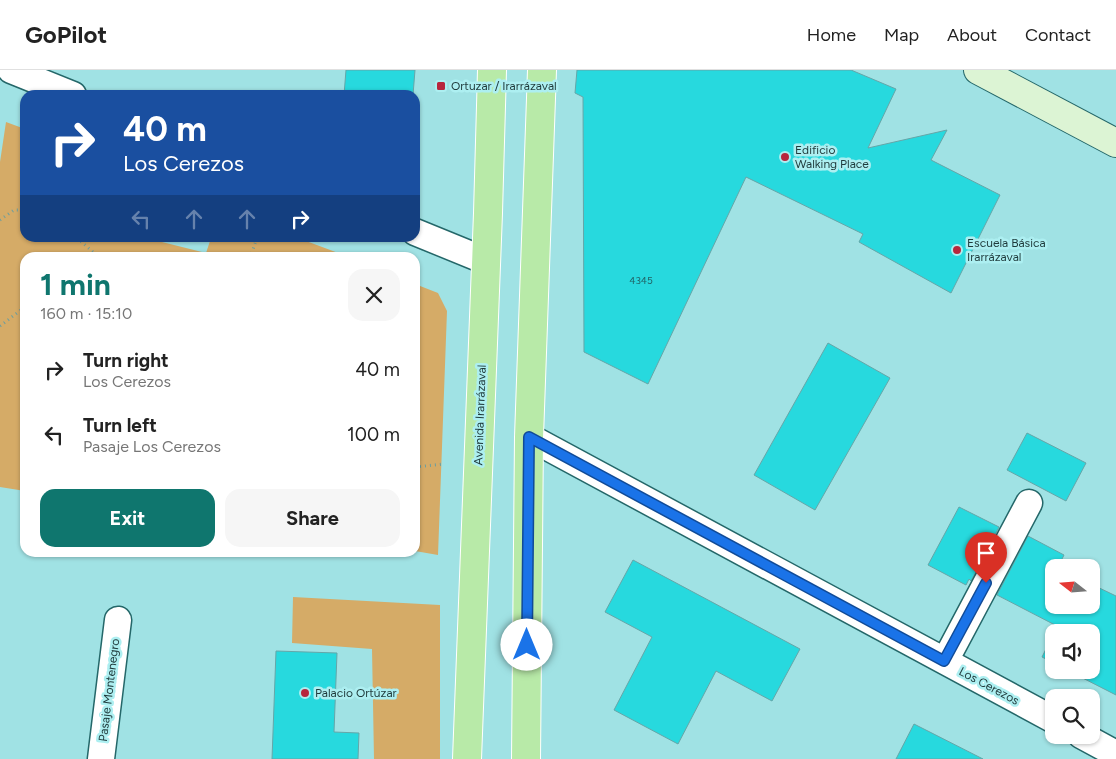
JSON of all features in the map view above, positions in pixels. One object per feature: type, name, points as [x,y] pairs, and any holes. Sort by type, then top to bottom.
[{"type":"main road","name":"Avenida Irarrázaval","points":[[467,759],[492,70]]},
{"type":"main road","points":[[526,759],[529,437],[542,70]]},
{"type":"main road","points":[[978,70],[1116,143]]},
{"type":"street","points":[[11,70],[61,90]]},
{"type":"street","points":[[420,234],[486,261]]},
{"type":"street","name":"Los Cerezos","points":[[529,437],[1045,715]]},
{"type":"street","points":[[944,661],[1029,503]]},
{"type":"street","name":"Pasaje Montenegro","points":[[101,759],[118,620]]},
{"type":"street","points":[[1098,744],[1116,754]]},
{"type":"path","points":[[0,220],[14,210],[20,210]]},
{"type":"path","points":[[82,242],[94,252]]},
{"type":"path","points":[[0,326],[20,311]]},
{"type":"path","points":[[420,466],[444,464]]},
{"type":"shaded area","points":[[6,122],[20,127],[20,242],[162,242],[202,252],[20,252],[20,490],[0,487],[0,162]]},
{"type":"shaded area","points":[[210,242],[309,242],[336,252],[206,252]]},
{"type":"shaded area","points":[[420,286],[438,293],[447,311],[438,555],[420,552]]},
{"type":"shaded area","points":[[293,597],[440,605],[440,759],[374,759],[372,649],[292,643]]},
{"type":"building","points":[[346,70],[415,70],[413,90],[344,90]]},
{"type":"building","points":[[577,70],[851,70],[896,89],[868,148],[947,130],[931,160],[1000,195],[951,293],[859,242],[863,234],[746,177],[648,384],[584,352],[583,97],[575,93]]},
{"type":"building","points":[[828,343],[890,378],[815,510],[754,475]]},
{"type":"building","points":[[1027,433],[1086,463],[1066,501],[1007,470]]},
{"type":"building","points":[[959,507],[999,527],[971,581],[969,579],[966,585],[928,565]]},
{"type":"building","points":[[1028,536],[1064,555],[1062,559],[1045,559],[1045,614],[1100,614],[1100,588],[1116,596],[1116,695],[1085,679],[1100,679],[1100,624],[1053,624],[997,595]]},
{"type":"building","points":[[633,560],[800,649],[772,701],[716,671],[678,744],[614,710],[652,637],[605,612]]},
{"type":"building","name":"Palacio Ortúzar","points":[[276,651],[337,653],[334,732],[359,733],[358,759],[272,759]]},
{"type":"building","points":[[914,724],[983,759],[896,759]]},
{"type":"place","name":"Ortuzar / Irarrázaval","points":[[441,86]]},
{"type":"place","name":"Edificio Walking Place","points":[[785,157]]},
{"type":"place","name":"Escuela Básica Irarrázaval","points":[[957,250]]},
{"type":"place","name":"Palacio Ortúzar","points":[[305,693]]},
{"type":"route","points":[[527,645],[529,437],[944,661],[986,583]]}]
